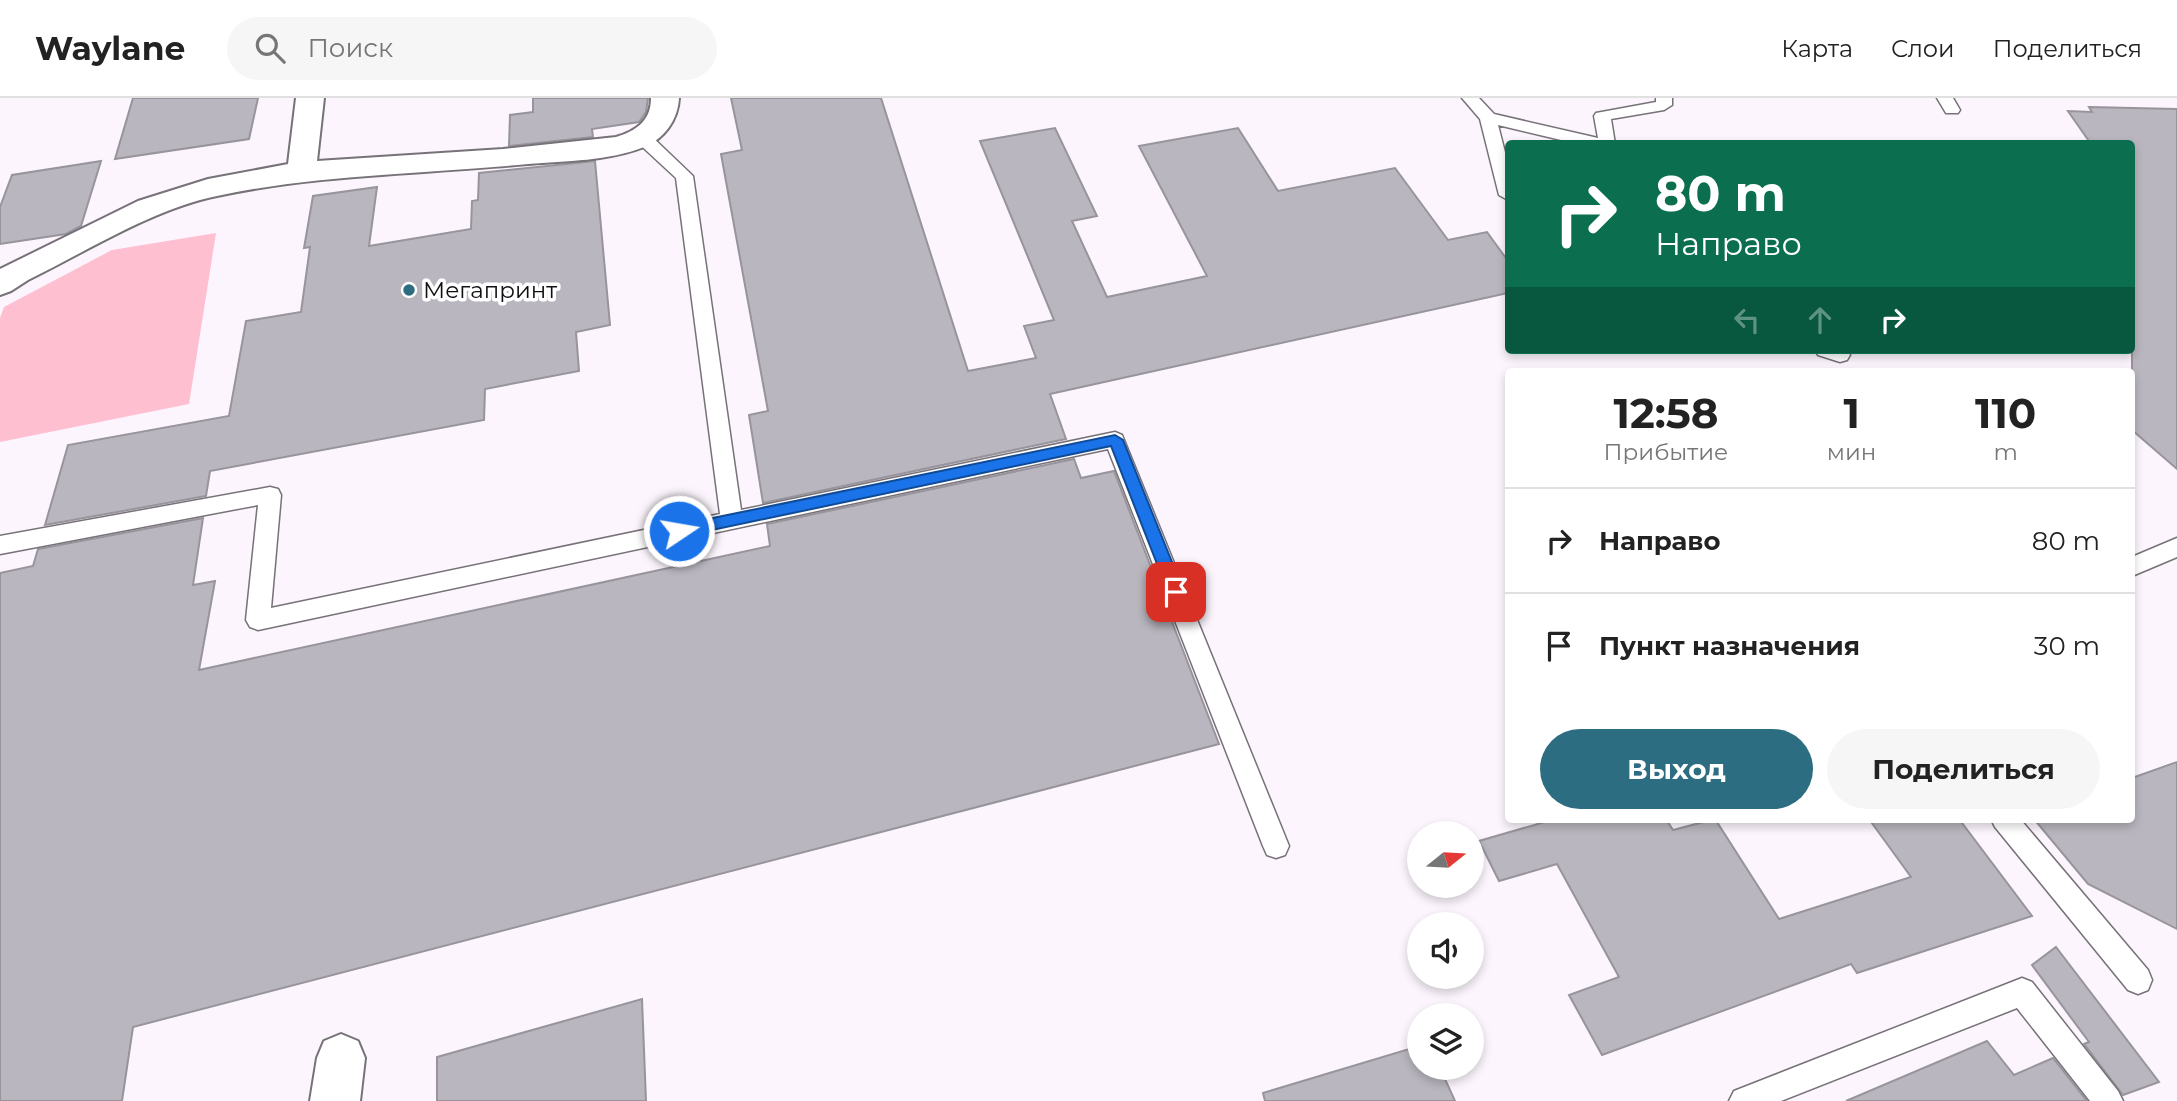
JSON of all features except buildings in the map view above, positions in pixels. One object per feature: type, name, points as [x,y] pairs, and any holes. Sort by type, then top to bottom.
[{"type":"street","points":[[302,171],[310,98]]},
{"type":"street","points":[[0,284],[149,208],[208,188],[302,171],[545,154],[622,145],[642,137],[660,120],[666,108],[665,98]]},
{"type":"lane","points":[[1470,98],[1488,118],[1505,183]]},
{"type":"lane","points":[[1605,140],[1602,116],[1664,105],[1664,98]]},
{"type":"lane","points":[[1488,118],[1587,140]]},
{"type":"lane","points":[[642,137],[684,176],[732,520]]},
{"type":"lane","points":[[0,545],[270,495],[258,620],[1115,440],[1276,846]]},
{"type":"lane","points":[[2135,566],[2177,547]]},
{"type":"lane","points":[[2007,823],[2138,980]]},
{"type":"lane","points":[[1744,1101],[2022,992],[2108,1101]]},
{"type":"shaded area","points":[[216,233],[189,404],[0,442],[0,318],[4,307],[112,250]]},
{"type":"place","name":"Мегапринт","points":[[409,290]]},
{"type":"route","points":[[679,531],[1115,440],[1176,592]]}]
